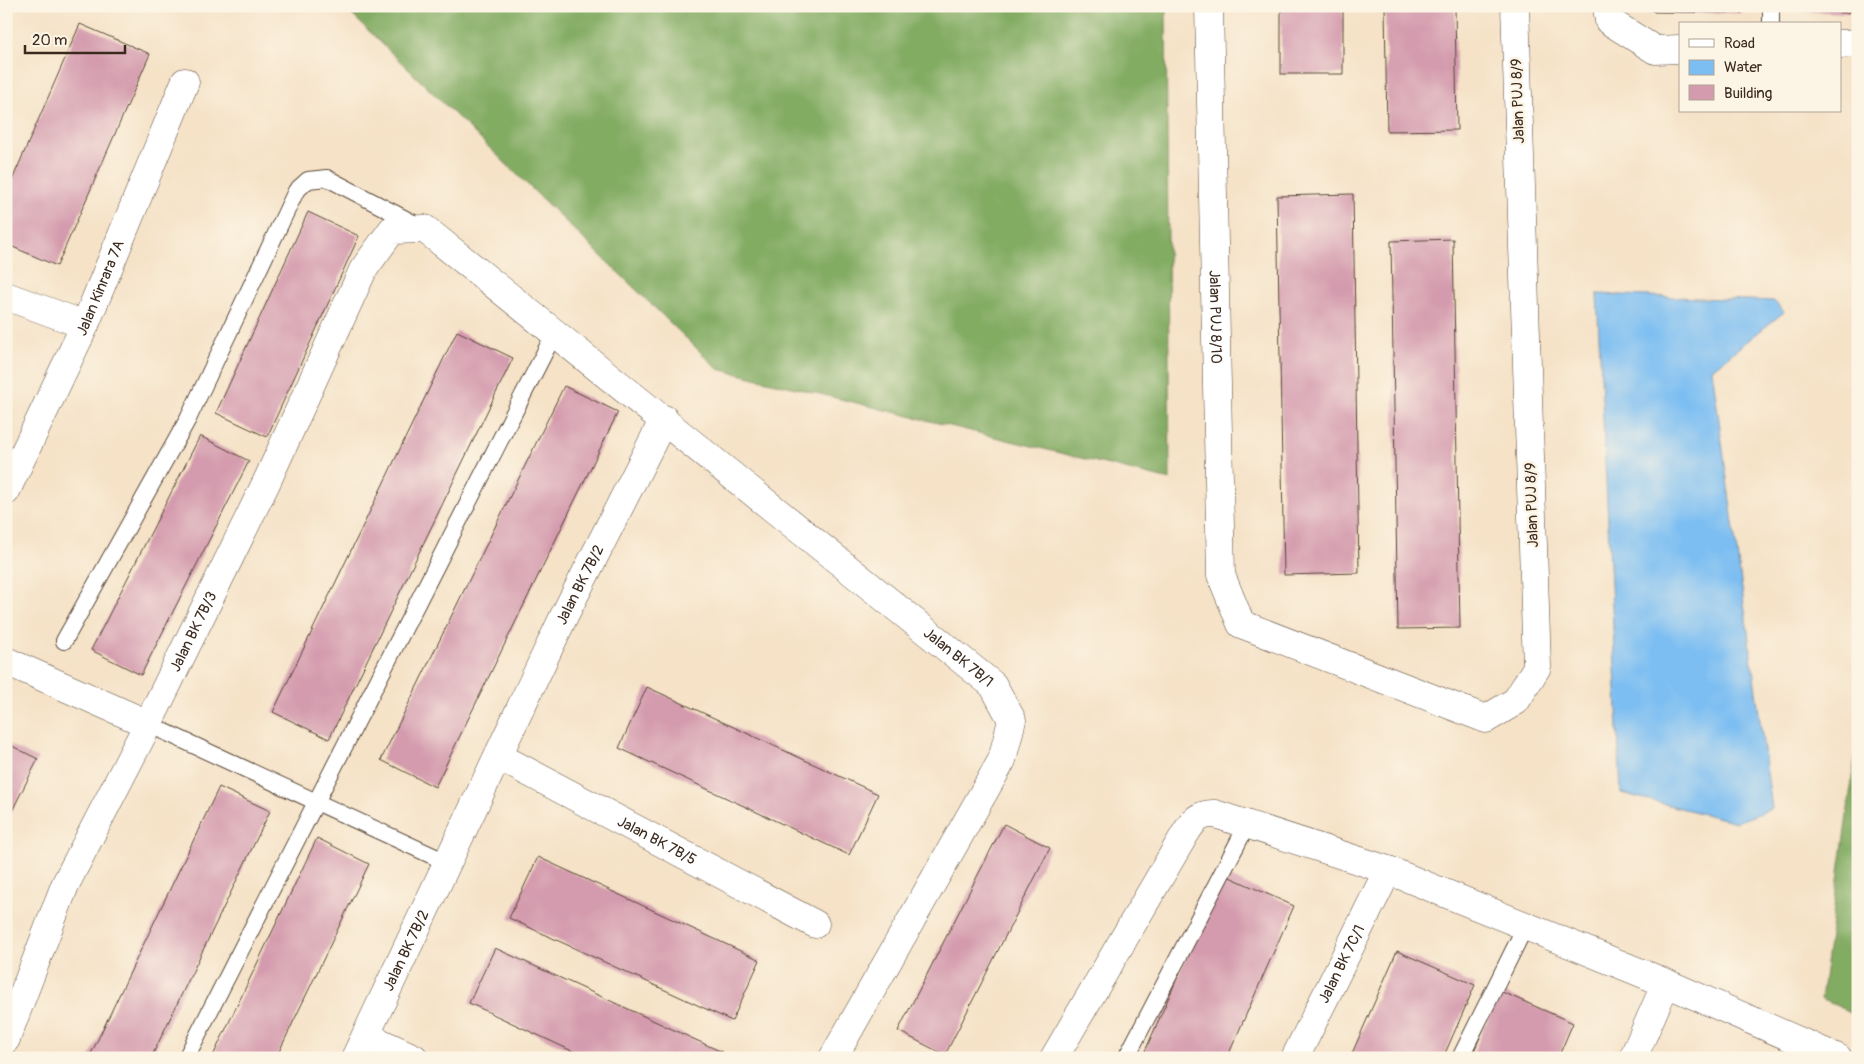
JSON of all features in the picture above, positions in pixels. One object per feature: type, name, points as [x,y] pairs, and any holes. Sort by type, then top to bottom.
[{"type":"street","name":"Jalan PUJ 8/10","points":[[1209,6],[1221,575],[1241,624]]},
{"type":"street","name":"Jalan PUJ 8/9","points":[[1241,624],[1486,719],[1516,701],[1537,667],[1515,6]]},
{"type":"street","points":[[1608,14],[1655,50],[1679,49]]},
{"type":"street","points":[[1842,44],[1858,43]]},
{"type":"street","name":"Jalan Kinrara 7A","points":[[6,491],[85,325],[185,82]]},
{"type":"street","points":[[425,229],[664,419]]},
{"type":"street","name":"Jalan BK 7B/3","points":[[6,1039],[65,884],[148,724],[266,481],[364,270],[392,230],[425,229]]},
{"type":"street","points":[[6,296],[85,325]]},
{"type":"street","name":"Jalan BK 7B/2","points":[[361,1047],[446,862],[564,616],[664,419]]},
{"type":"street","name":"Jalan BK 7B/1","points":[[664,419],[993,685],[1012,720],[1002,760],[833,1058]]},
{"type":"street","points":[[6,661],[148,724]]},
{"type":"street","name":"Jalan BK 7B/5","points":[[498,756],[815,924]]},
{"type":"street","points":[[1054,1058],[1193,820],[1204,813],[1215,814],[1388,870],[1666,983],[1838,1058]]},
{"type":"street","name":"Jalan BK 7C/1","points":[[1295,1058],[1388,870]]},
{"type":"street","points":[[1633,1058],[1666,983]]},
{"type":"street","points":[[361,1047],[414,1058]]},
{"type":"lane","points":[[1771,6],[1771,22]]},
{"type":"lane","points":[[64,641],[188,419],[296,191],[308,180],[327,178],[425,229]]},
{"type":"lane","points":[[186,1058],[555,332]]},
{"type":"lane","points":[[148,724],[446,862]]},
{"type":"lane","points":[[1126,1058],[1247,825]]},
{"type":"lane","points":[[1460,1058],[1526,925]]},
{"type":"green space","points":[[343,6],[1166,6],[1170,480],[718,369]]},
{"type":"green space","points":[[1858,738],[1858,1015],[1821,999]]},
{"type":"water","points":[[1597,294],[1774,301],[1784,312],[1712,369],[1772,809],[1736,822],[1621,793]]},
{"type":"building","points":[[1281,6],[1343,6],[1343,74],[1281,74]]},
{"type":"building","points":[[1385,6],[1455,6],[1457,130],[1387,131]]},
{"type":"building","points":[[1648,6],[1742,6],[1742,13],[1654,12]]},
{"type":"building","points":[[1772,6],[1853,6],[1848,13],[1772,10]]},
{"type":"building","points":[[80,24],[150,54],[57,266],[6,244],[6,194]]},
{"type":"building","points":[[1353,194],[1359,573],[1284,575],[1277,196]]},
{"type":"building","points":[[308,212],[359,236],[267,437],[216,413]]},
{"type":"building","points":[[1453,239],[1460,628],[1398,629],[1391,241]]},
{"type":"building","points":[[457,331],[513,358],[329,739],[273,712]]},
{"type":"building","points":[[564,386],[618,412],[435,787],[381,760]]},
{"type":"building","points":[[200,436],[249,461],[141,675],[91,650]]},
{"type":"building","points":[[647,687],[878,794],[849,855],[619,748]]},
{"type":"building","points":[[6,743],[38,759],[6,823]]},
{"type":"building","points":[[219,787],[270,811],[151,1058],[89,1058]]},
{"type":"building","points":[[1004,824],[1050,848],[945,1055],[898,1031]]},
{"type":"building","points":[[317,838],[369,864],[276,1058],[212,1058]]},
{"type":"building","points":[[538,857],[760,960],[732,1021],[509,918]]},
{"type":"building","points":[[1223,874],[1294,906],[1227,1058],[1142,1058]]},
{"type":"building","points":[[495,948],[722,1052],[720,1058],[587,1058],[469,1003]]},
{"type":"building","points":[[1397,951],[1475,985],[1443,1058],[1350,1058]]},
{"type":"building","points":[[1500,991],[1573,1023],[1558,1058],[1471,1058]]}]
